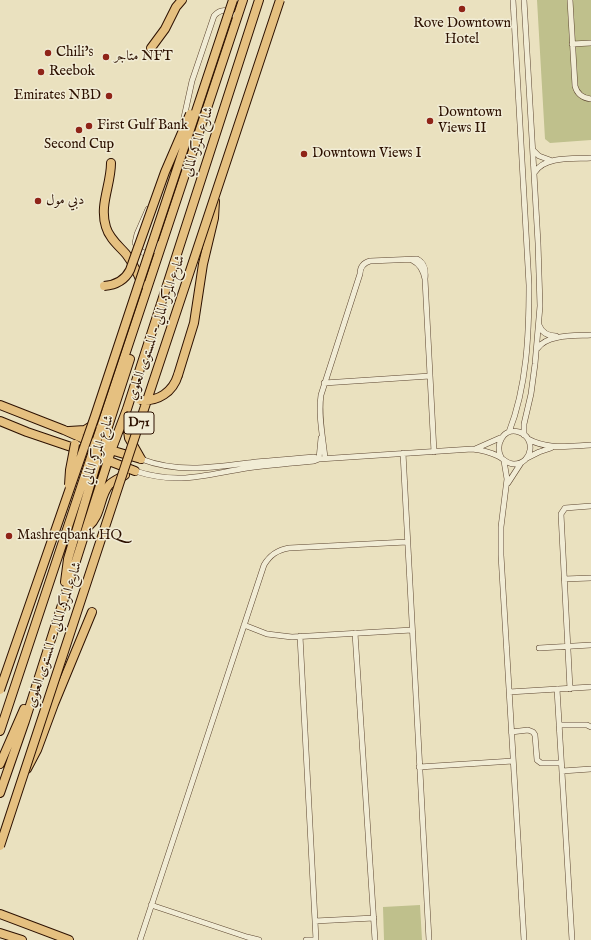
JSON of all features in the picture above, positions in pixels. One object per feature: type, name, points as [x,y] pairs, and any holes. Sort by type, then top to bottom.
[{"type":"main road","points":[[151,48],[165,29],[176,7],[182,0]]},
{"type":"main road","points":[[0,690],[70,489],[233,0]]},
{"type":"main road","name":"شارع المركز المالي","points":[[95,445],[140,314],[243,0]]},
{"type":"main road","points":[[246,39],[247,22],[253,0]]},
{"type":"main road","name":"شارع المركز المالي","points":[[0,793],[109,460],[109,450],[117,438],[127,409],[259,0]]},
{"type":"main road","name":"شارع المركز المالي - المستوى العلوي","points":[[0,846],[50,690],[280,0]]},
{"type":"main road","points":[[104,286],[121,281],[130,270],[173,152],[186,123],[201,96]]},
{"type":"main road","points":[[111,163],[111,173],[103,208],[106,227],[137,272],[141,283],[144,300]]},
{"type":"main road","points":[[140,400],[149,400],[162,396],[169,391],[177,380],[194,323],[204,255],[215,211],[215,197]]},
{"type":"main road","points":[[109,450],[105,436],[139,330],[140,314]]},
{"type":"main road","points":[[0,405],[64,430],[95,445],[141,459]]},
{"type":"main road","points":[[64,430],[81,431],[89,429],[108,405]]},
{"type":"main road","points":[[127,409],[126,421],[129,438],[141,459]]},
{"type":"main road","points":[[0,421],[62,444],[94,460],[109,460],[135,471]]},
{"type":"main road","points":[[105,436],[109,440],[117,438]]},
{"type":"main road","points":[[62,444],[79,461],[81,471],[81,488]]},
{"type":"main road","points":[[70,489],[69,474],[75,444]]},
{"type":"main road","points":[[65,593],[68,560],[94,460],[95,445]]},
{"type":"main road","name":"شارع المركز المالي","points":[[0,732],[81,488],[94,460]]},
{"type":"main road","points":[[86,528],[96,517],[108,486],[135,471]]},
{"type":"main road","points":[[22,778],[37,750],[92,612]]},
{"type":"main road","points":[[0,764],[40,672]]},
{"type":"main road","points":[[0,914],[69,940]]},
{"type":"main road","points":[[0,933],[22,940]]},
{"type":"street","points":[[509,432],[518,407],[524,375],[530,285],[513,0]]},
{"type":"street","points":[[507,486],[513,473],[524,461],[530,449],[524,424],[532,387],[539,322],[539,264],[524,0]]},
{"type":"street","points":[[570,0],[576,90],[582,97],[591,99]]},
{"type":"street","points":[[166,231],[153,252],[144,253],[137,248],[135,243],[137,234],[181,129],[192,82],[212,19],[219,11],[226,10],[232,13],[237,19]]},
{"type":"street","points":[[572,44],[591,43]]},
{"type":"street","points":[[533,149],[539,156],[551,161]]},
{"type":"street","points":[[534,173],[540,165],[551,161],[591,158]]},
{"type":"street","points":[[325,458],[320,407],[321,395],[360,274],[364,268],[374,262],[408,260],[420,266],[425,279],[434,452]]},
{"type":"street","points":[[539,322],[540,327],[547,334],[561,337]]},
{"type":"street","points":[[537,349],[539,345],[547,340],[561,337],[591,335]]},
{"type":"street","points":[[324,383],[430,376]]},
{"type":"street","points":[[135,471],[157,477],[184,479],[255,467],[314,461],[325,458],[472,449],[487,445],[509,432],[514,431],[540,445],[554,447],[591,445]]},
{"type":"street","points":[[319,459],[322,436]]},
{"type":"street","points":[[501,438],[498,448],[507,473],[507,486],[502,513],[501,548],[524,940]]},
{"type":"street","points":[[472,449],[487,452],[513,464],[524,461],[539,452],[554,447]]},
{"type":"street","points":[[403,454],[429,940]]},
{"type":"street","points":[[141,459],[166,466],[206,468],[314,457],[319,459]]},
{"type":"street","points":[[570,689],[561,514],[565,508],[591,506]]},
{"type":"street","points":[[139,940],[264,565],[268,558],[281,549],[289,548],[408,542]]},
{"type":"street","points":[[564,579],[591,578]]},
{"type":"street","points":[[244,625],[275,635],[300,636],[412,630]]},
{"type":"street","points":[[355,633],[375,940]]},
{"type":"street","points":[[300,636],[316,940],[306,940]]},
{"type":"street","points":[[539,648],[591,645]]},
{"type":"street","points":[[509,692],[591,687]]},
{"type":"street","points":[[557,689],[572,940]]},
{"type":"street","points":[[559,725],[587,725],[591,727]]},
{"type":"street","points":[[511,732],[528,730],[533,732],[535,735],[537,760],[541,763],[561,763]]},
{"type":"street","points":[[419,766],[513,761]]},
{"type":"street","points":[[562,771],[591,769]]},
{"type":"street","points":[[151,905],[259,940]]},
{"type":"street","points":[[315,922],[374,918]]},
{"type":"green space","points":[[537,0],[591,0],[591,140],[550,143],[545,139]]},
{"type":"green space","points":[[420,905],[422,940],[384,940],[383,907]]},
{"type":"place","name":"Rove Downtown Hotel","points":[[462,9]]},
{"type":"place","name":"Chili's","points":[[48,53]]},
{"type":"place","name":"متاجر NFT","points":[[106,57]]},
{"type":"place","name":"Reebok","points":[[41,72]]},
{"type":"place","name":"Emirates NBD","points":[[109,96]]},
{"type":"place","name":"Downtown Views II","points":[[430,121]]},
{"type":"place","name":"First Gulf Bank","points":[[89,126]]},
{"type":"place","name":"Second Cup","points":[[79,130]]},
{"type":"place","name":"Downtown Views I","points":[[304,154]]},
{"type":"place","name":"دبي مول","points":[[38,201]]},
{"type":"place","name":"Mashreqbank HQ","points":[[9,536]]}]
